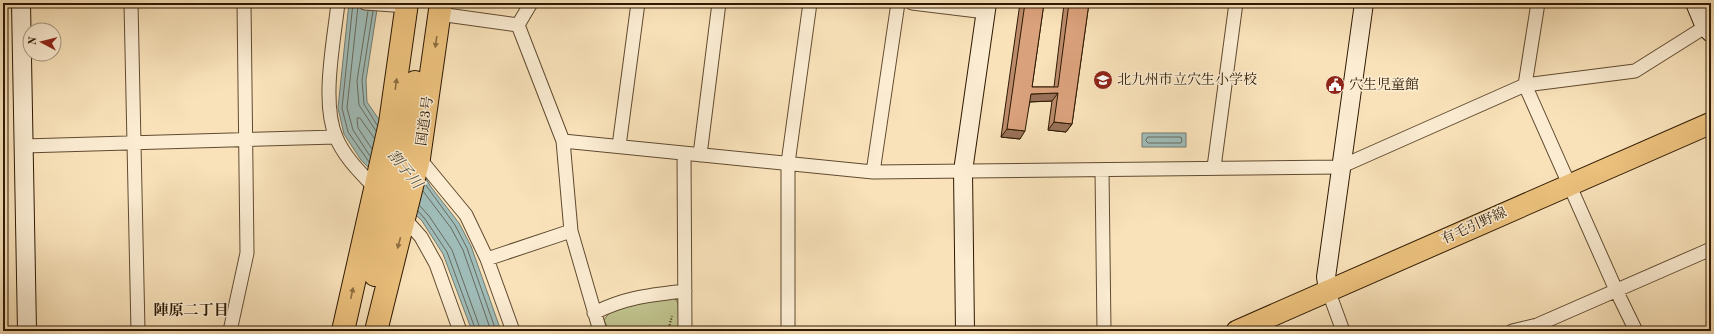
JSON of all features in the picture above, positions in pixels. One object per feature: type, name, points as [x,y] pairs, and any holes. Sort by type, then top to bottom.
[{"type":"highway","points":[[363,331],[370,292],[401,211],[403,118],[424,6]]},
{"type":"highway","name":"国道3号","points":[[376,331],[401,211],[418,161],[424,6]]},
{"type":"highway","points":[[343,331],[376,183],[403,118]]},
{"type":"main road","name":"有毛引野線","points":[[1237,331],[1711,123]]},
{"type":"street","points":[[21,3],[27,331]]},
{"type":"street","points":[[132,3],[138,331]]},
{"type":"street","points":[[230,331],[247,253],[244,3]]},
{"type":"street","points":[[338,3],[329,105],[336,137],[351,162],[376,183]]},
{"type":"street","points":[[366,3],[424,6],[518,24]]},
{"type":"street","points":[[518,24],[531,3]]},
{"type":"street","points":[[619,146],[638,3]]},
{"type":"street","points":[[700,155],[719,3]]},
{"type":"street","points":[[788,331],[788,163],[810,3]]},
{"type":"street","points":[[873,172],[898,3]]},
{"type":"street","points":[[912,3],[987,8],[963,171],[965,331]]},
{"type":"street","points":[[1214,167],[1236,3]]},
{"type":"street","points":[[1343,331],[1328,290],[1326,277],[1340,167],[1364,3]]},
{"type":"street","points":[[1538,3],[1525,85],[1616,290],[1636,331]]},
{"type":"street","points":[[563,140],[684,154],[873,172],[1102,170],[1214,167],[1340,167],[1525,85],[1635,71],[1708,30],[1695,3]]},
{"type":"street","points":[[518,24],[563,140],[571,231],[600,331]]},
{"type":"street","points":[[24,146],[246,138],[336,137]]},
{"type":"street","points":[[684,154],[685,331]]},
{"type":"street","points":[[418,161],[466,215],[487,259],[513,331]]},
{"type":"street","points":[[1102,170],[1104,331]]},
{"type":"street","points":[[401,211],[421,237],[436,264],[460,331]]},
{"type":"street","points":[[487,259],[571,231]]},
{"type":"street","points":[[1512,331],[1537,325],[1711,249]]},
{"type":"street","points":[[594,313],[615,302],[645,296],[685,292]]},
{"type":"green space","points":[[674,297],[678,303],[679,331],[609,331],[604,320],[616,309],[626,305],[636,302]]},
{"type":"water","name":"割子川","points":[[349,3],[378,3],[366,80],[367,102],[380,121],[417,164],[431,187],[459,223],[471,246],[501,331],[472,331],[443,254],[422,221],[361,160],[344,134],[338,108]]},
{"type":"water","points":[[1142,133],[1186,133],[1186,147],[1142,147]]},
{"type":"building","points":[[1025,3],[1044,3],[1032,87],[1058,87],[1069,3],[1089,3],[1072,124],[1054,122],[1058,93],[1031,94],[1025,131],[1007,129]]},
{"type":"place","name":"北九州市立穴生小学校","points":[[1103,80]]},
{"type":"place","name":"穴生児童館","points":[[1335,85]]},
{"type":"district","name":"陣原二丁目","points":[[191,311]]}]
